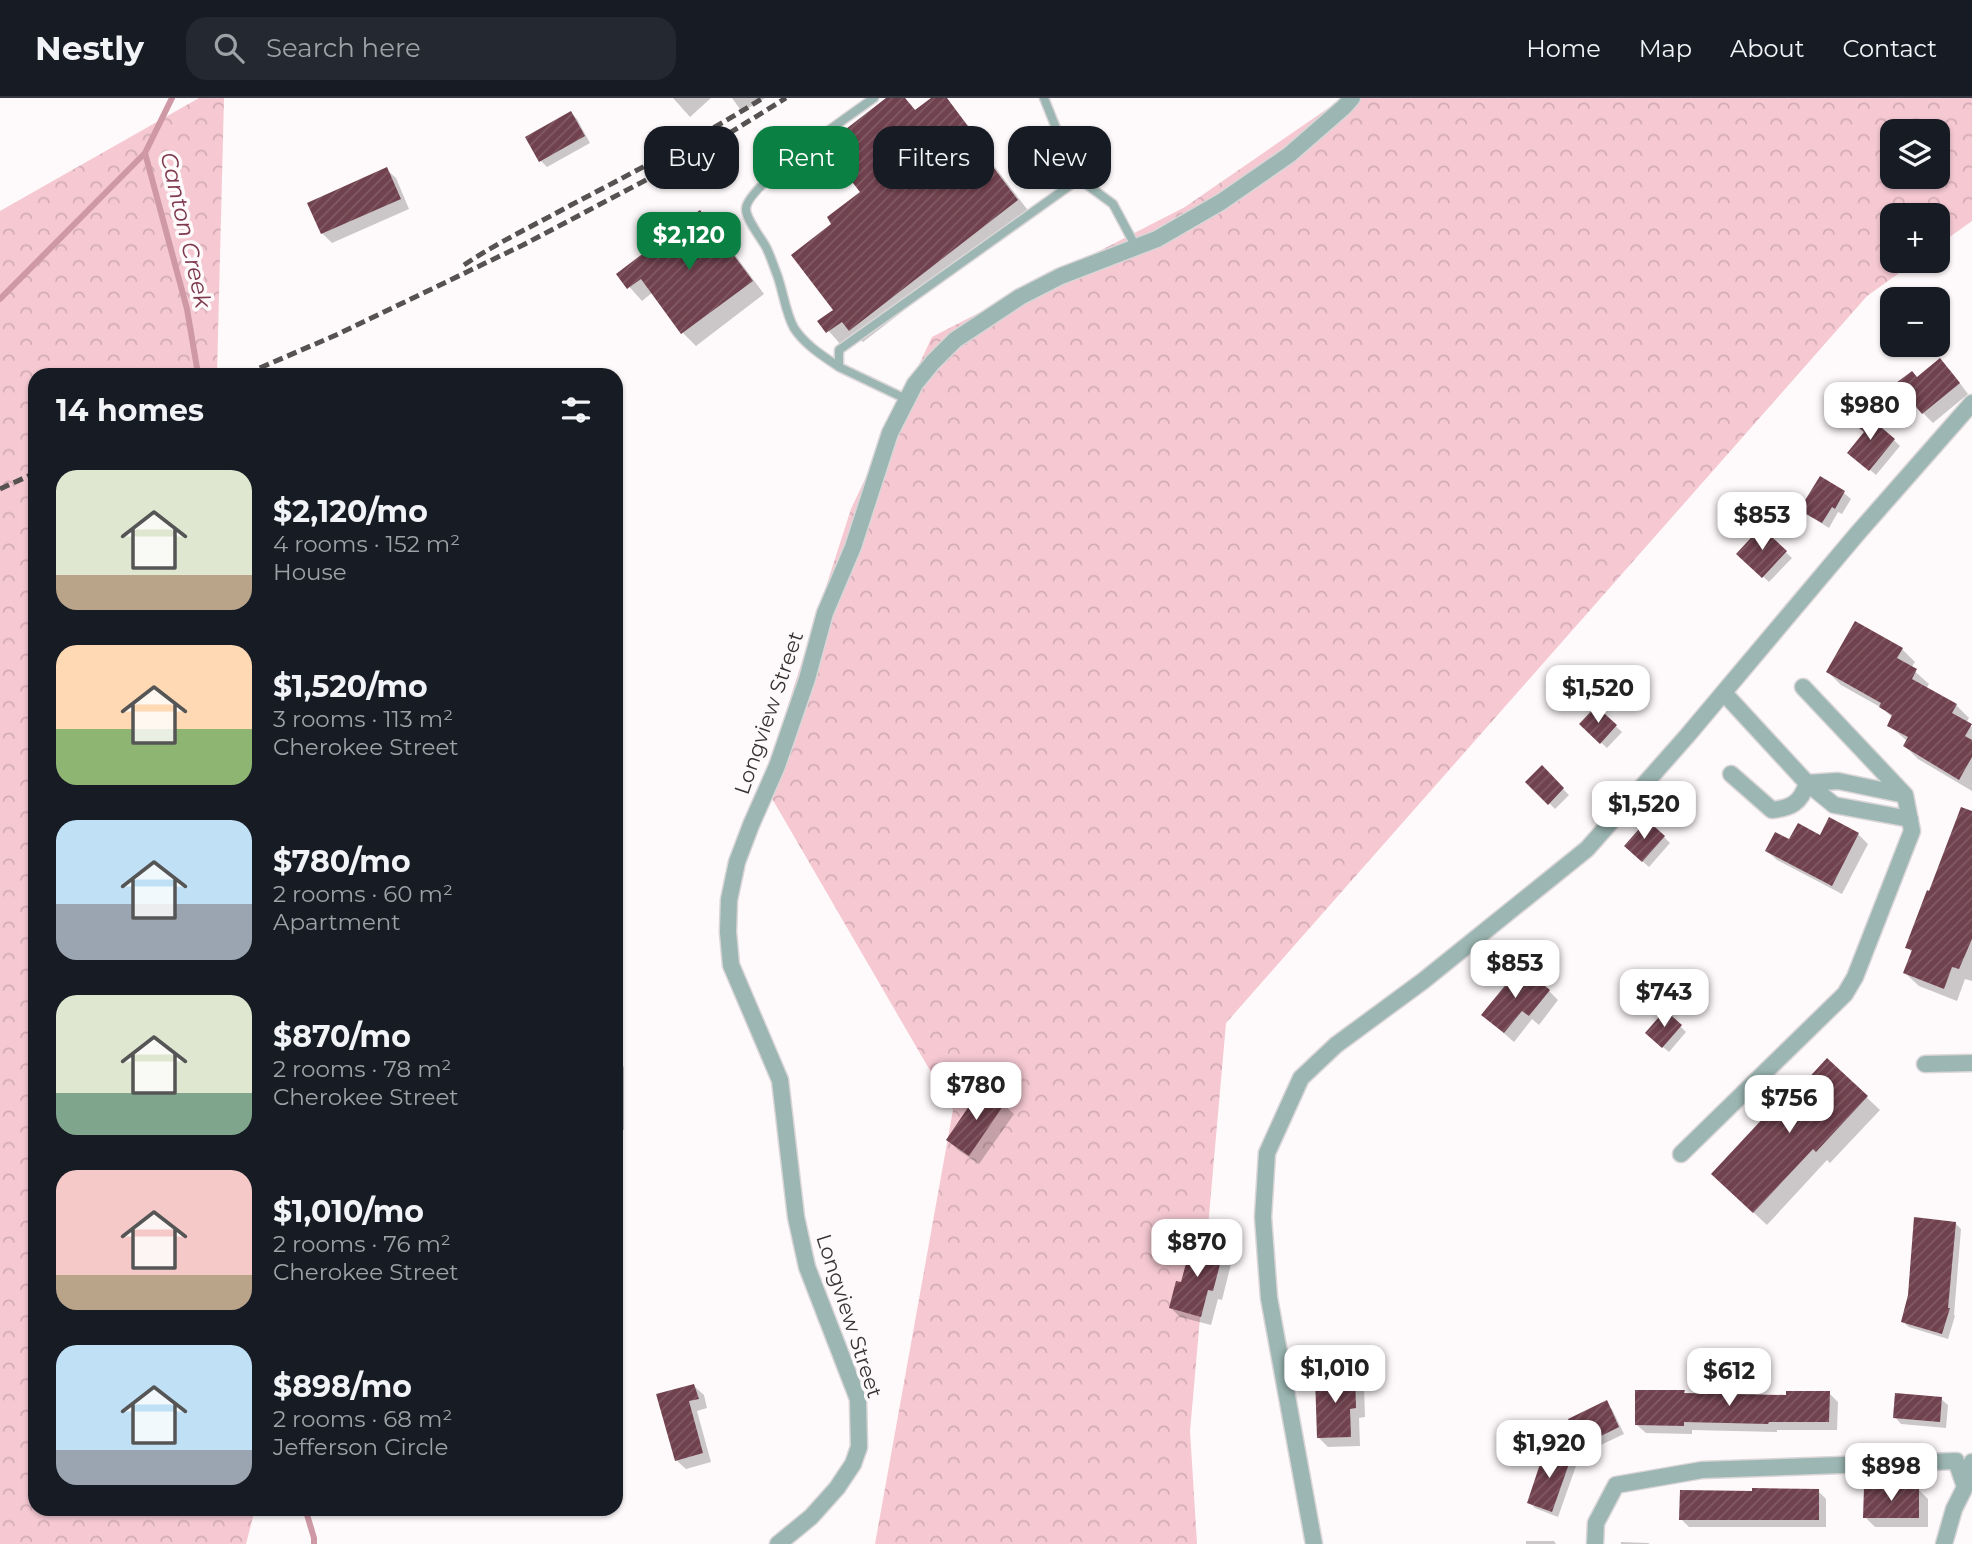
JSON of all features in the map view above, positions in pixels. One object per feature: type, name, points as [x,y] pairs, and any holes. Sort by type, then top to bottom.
[{"type":"street","name":"Longview Street","points":[[778,1544],[811,1517],[837,1488],[853,1464],[859,1447],[858,1399],[807,1267],[796,1217],[780,1080],[731,965],[729,900],[737,862],[777,766],[807,679],[825,613],[853,547],[890,433],[915,384],[954,340],[1020,297],[1061,276],[1157,239],[1221,202],[1289,155],[1352,98]]},
{"type":"street","points":[[1314,1544],[1269,1298],[1263,1217],[1267,1153],[1301,1078],[1335,1045],[1423,981],[1587,849],[1972,403]]},
{"type":"street","points":[[1681,1154],[1845,994],[1855,978],[1912,831],[1905,795],[1803,687]]},
{"type":"street","points":[[1724,693],[1807,783],[1834,805],[1910,819]]},
{"type":"street","points":[[1731,774],[1772,810],[1788,808],[1803,795],[1807,783]]},
{"type":"street","points":[[1807,783],[1838,780],[1905,795]]},
{"type":"street","points":[[1925,1063],[1972,1063]]},
{"type":"street","points":[[1595,1544],[1596,1524],[1616,1485],[1702,1470],[1956,1461],[1965,1487]]},
{"type":"street","points":[[1944,1544],[1972,1462]]},
{"type":"lane","points":[[874,98],[775,173],[746,205],[746,213],[767,249],[793,327],[810,346],[839,367],[906,399]]},
{"type":"lane","points":[[1044,98],[1055,126]]},
{"type":"lane","points":[[839,367],[839,350],[1065,189]]},
{"type":"lane","points":[[1093,189],[1113,204],[1136,247]]},
{"type":"green space","points":[[199,98],[224,98],[217,368],[28,368],[28,1516],[253,1516],[246,1544],[0,1544],[0,211]]},
{"type":"green space","points":[[1343,98],[1972,98],[1972,221],[1950,237],[1950,203],[1880,203],[1880,273],[1899,273],[1867,296],[1226,1023],[1190,1431],[1197,1544],[875,1544],[953,1110],[763,783],[851,509],[932,337],[1185,207]]},
{"type":"building","points":[[886,98],[905,98],[915,110],[931,98],[947,98],[968,126],[873,126],[873,189],[994,189],[994,168],[1018,200],[849,331],[842,322],[826,333],[817,321],[833,310],[791,255],[831,224],[827,217],[860,192],[858,189],[859,126],[850,126]]},
{"type":"building","points":[[571,111],[585,136],[539,162],[525,137]]},
{"type":"building","points":[[387,167],[401,199],[321,234],[307,203]]},
{"type":"building","points":[[700,210],[753,281],[681,334],[641,279],[627,289],[616,274]]},
{"type":"building","points":[[1940,358],[1960,383],[1922,414],[1896,383],[1912,371],[1917,377]]},
{"type":"building","points":[[1862,411],[1895,439],[1869,471],[1847,453],[1864,432],[1852,422]]},
{"type":"building","points":[[1820,476],[1845,491],[1835,509],[1832,507],[1822,523],[1799,510]]},
{"type":"building","points":[[1761,527],[1787,551],[1762,578],[1736,554]]},
{"type":"building","points":[[1855,621],[1903,648],[1897,658],[1917,669],[1912,679],[1957,704],[1952,713],[1972,724],[1965,736],[1972,740],[1972,757],[1959,780],[1903,746],[1908,737],[1887,726],[1892,715],[1879,707],[1881,703],[1826,672]]},
{"type":"building","points":[[1596,706],[1617,725],[1600,744],[1579,724]]},
{"type":"building","points":[[1542,765],[1564,788],[1548,805],[1525,782]]},
{"type":"building","points":[[1961,807],[1972,811],[1972,939],[1959,969],[1952,967],[1944,989],[1903,973],[1912,950],[1905,948]]},
{"type":"building","points":[[1829,817],[1859,833],[1832,886],[1765,851],[1775,832],[1789,839],[1798,823],[1820,835]]},
{"type":"building","points":[[1647,820],[1665,836],[1642,862],[1624,846]]},
{"type":"building","points":[[1523,968],[1550,990],[1529,1016],[1522,1011],[1504,1033],[1481,1015],[1512,977],[1514,979]]},
{"type":"building","points":[[1665,1010],[1682,1025],[1662,1048],[1645,1033]]},
{"type":"building","points":[[1827,1058],[1868,1096],[1816,1152],[1813,1149],[1753,1213],[1711,1174],[1767,1114],[1769,1116],[1800,1082],[1803,1084]]},
{"type":"building","points":[[982,1087],[1005,1103],[969,1156],[946,1140]]},
{"type":"building","points":[[1914,1217],[1956,1222],[1950,1308],[1942,1334],[1901,1322],[1908,1295]]},
{"type":"building","points":[[1192,1241],[1224,1249],[1213,1291],[1208,1290],[1201,1317],[1169,1308],[1176,1281],[1181,1282]]},
{"type":"building","points":[[1355,1374],[1356,1408],[1350,1409],[1351,1437],[1317,1438],[1315,1376]]},
{"type":"building","points":[[694,1384],[699,1399],[689,1401],[703,1453],[675,1461],[656,1394]]},
{"type":"building","points":[[1635,1390],[1786,1395],[1786,1391],[1830,1391],[1829,1422],[1684,1422],[1684,1426],[1635,1425]]},
{"type":"building","points":[[1895,1393],[1942,1397],[1940,1422],[1893,1418]]},
{"type":"building","points":[[1607,1400],[1619,1427],[1581,1446],[1568,1419]]},
{"type":"building","points":[[1545,1449],[1571,1458],[1552,1512],[1527,1503]]},
{"type":"building","points":[[1864,1487],[1919,1487],[1919,1518],[1863,1518]]},
{"type":"building","points":[[1752,1488],[1819,1489],[1819,1520],[1679,1520],[1680,1490],[1752,1491]]},
{"type":"waterway","points":[[0,299],[145,153],[172,98]]},
{"type":"waterway","name":"Canton Creek","points":[[145,153],[187,309],[197,368]]},
{"type":"waterway","name":"Canton Creek","points":[[307,1516],[314,1544]]},
{"type":"railway","points":[[464,265],[763,98]]},
{"type":"railway","points":[[260,368],[336,335],[523,245],[699,152],[786,98]]},
{"type":"railway","points":[[0,489],[28,476]]}]
